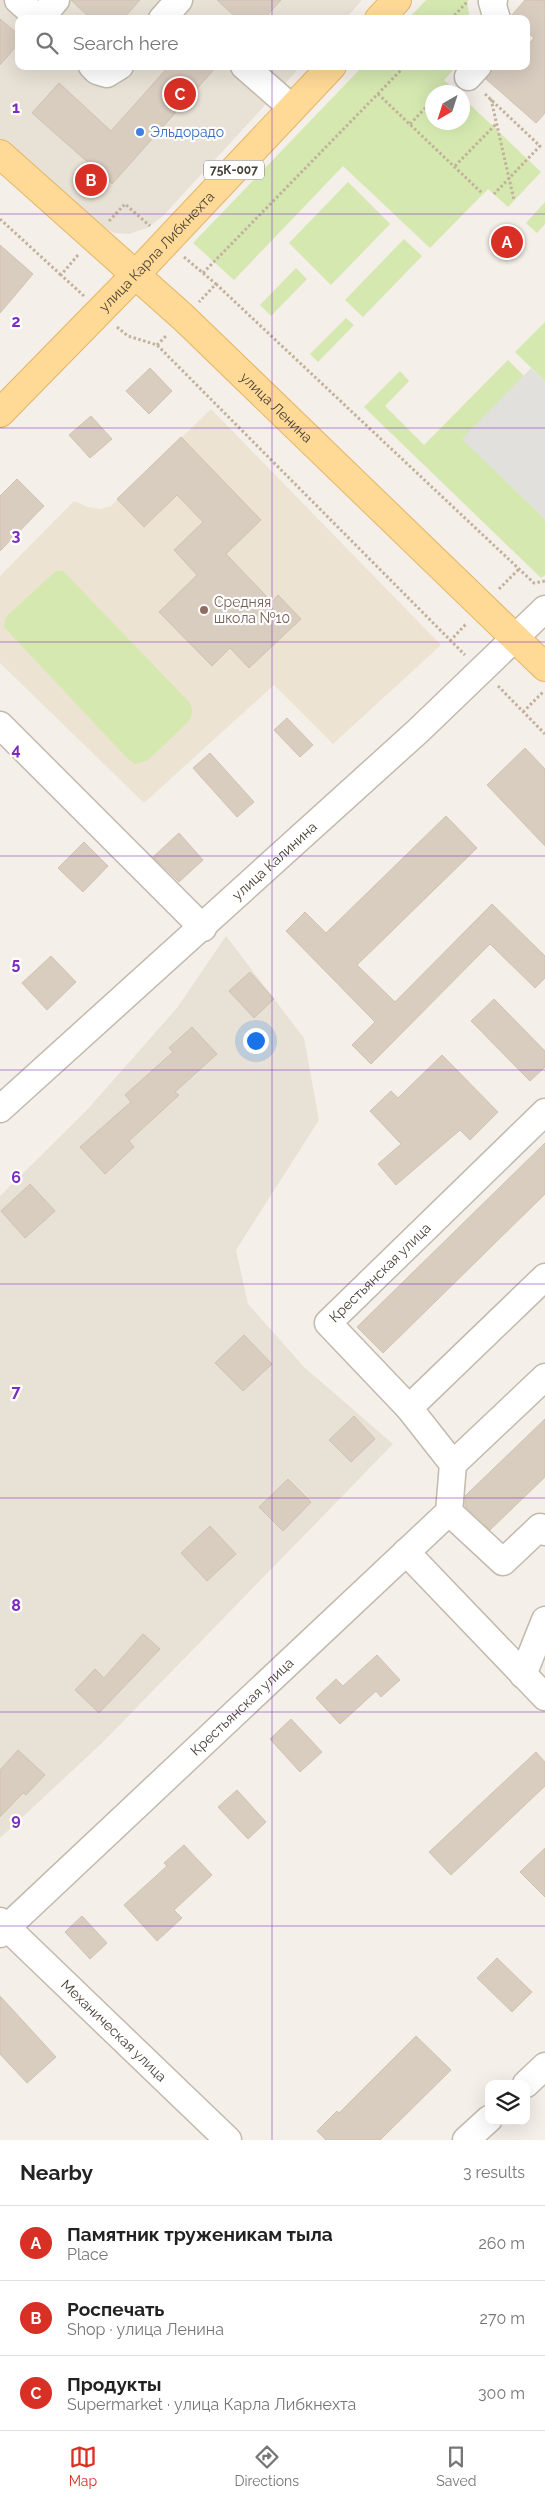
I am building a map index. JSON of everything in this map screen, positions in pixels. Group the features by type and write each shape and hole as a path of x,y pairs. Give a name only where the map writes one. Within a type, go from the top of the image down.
{"main road":[{"path":"383,15 397,0"},
{"name":"улица Карла Либкнехта","path":"0,413 91,302 136,274 328,70"},
{"name":"улица Ленина","path":"0,154 136,274 545,667"}],"street":[{"path":"18,0 35,15"},
{"path":"43,15 56,0"},
{"path":"494,0 492,2 497,15"},
{"path":"96,70 107,74 114,70"},
{"path":"249,70 292,108"},
{"name":"улица Калинина","path":"0,1109 203,928 418,731 545,609"},
{"path":"0,725 203,928"},
{"name":"Крестьянская улица","path":"453,1464 409,1408 328,1323 545,1112"},
{"path":"409,1408 545,1277"},
{"path":"545,1377 453,1464 449,1512 503,1562 540,1527 545,1532"},
{"name":"Крестьянская улица","path":"2,1928 449,1512"},
{"path":"406,1552 545,1698"},
{"path":"523,1675 545,1620"},
{"name":"Механическая улица","path":"2,1928 228,2140"},
{"path":"530,2080 545,2066"},
{"path":"466,2140 485,2123"}],"path":[{"path":"455,15 469,0"},
{"path":"203,273 401,70"},
{"path":"447,85 461,71 473,72 491,99 540,146 494,194"},
{"path":"378,94 483,194"},
{"path":"491,99 514,200"},
{"path":"410,124 425,108"},
{"path":"455,166 496,123"},
{"path":"0,219 61,275"},
{"path":"216,284 534,583 545,582"},
{"path":"91,302 128,336 157,345 545,734"},
{"path":"523,712 545,689"}],"shaded area":[{"path":"0,0 362,0 349,15 15,15 15,70 297,70 162,217 147,228 129,234 114,233 99,224 0,138"},
{"path":"531,368 545,381 545,519 462,439"},
{"name":"Средняя школа №10","path":"211,409 441,645 333,744 274,685 144,803 0,663 0,576 74,501 88,507 101,509 111,506"},
{"path":"226,936 304,1038 319,1120 236,1250 248,1304 304,1367 393,1444 102,1743 0,1838 0,1196 86,1111 177,1008"}],"green space":[{"path":"426,0 469,0 467,2 469,15 412,15"},
{"path":"359,70 453,70 444,80 449,85 425,85 425,130 470,130 470,105 541,172 508,207 488,189 430,248 343,166 234,280 193,243"},
{"path":"348,182 390,224 331,285 289,243"},
{"path":"545,202 545,224 537,233 526,223"},
{"path":"404,239 422,256 363,317 345,300"},
{"path":"296,268 307,279 271,316 260,305"},
{"path":"346,318 354,325 318,362 310,354"},
{"path":"545,322 545,381 515,352"},
{"path":"508,360 524,376 463,439 545,519 545,575 541,578 364,407 400,371 409,381 385,406 424,445"},
{"path":"56,571 63,571 191,705 192,712 188,722 148,760 135,764 128,759 4,627 5,620 9,614"}],"building":[{"path":"71,0 140,0 127,15 87,15"},
{"path":"217,0 281,0 268,15 234,15"},
{"path":"525,0 545,0 545,113 536,123 486,79 491,70 530,70 530,42 534,38 530,34 530,15 512,15"},
{"path":"0,19 15,32 15,48 0,65"},
{"path":"165,70 213,70 112,184 107,179 92,195 76,180 91,165 32,113 59,83 111,131"},
{"path":"0,245 33,274 0,313"},
{"path":"150,368 172,391 149,414 126,391"},
{"path":"91,416 112,439 90,458 69,435"},
{"path":"181,437 261,520 226,554 272,602 278,595 301,619 249,668 230,648 212,666 159,612 197,575 174,550 203,522 177,495 144,527 117,499"},
{"path":"17,479 44,506 0,551 0,496"},
{"path":"287,718 313,745 300,757 274,730"},
{"path":"525,748 545,769 545,846 487,785"},
{"path":"210,753 254,802 237,817 193,768"},
{"path":"446,816 477,848 357,965 395,1002 492,904 545,956 545,978 535,988 490,944 371,1064 352,1045 375,1022 286,931 305,912 326,933"},
{"path":"179,833 203,860 179,882 153,857"},
{"path":"84,842 108,866 83,892 58,868"},
{"path":"51,956 76,982 47,1010 22,983"},
{"path":"250,972 274,999 254,1018 229,991"},
{"path":"494,999 545,1051 545,1067 530,1081 471,1021"},
{"path":"192,1027 217,1054 175,1092 179,1095 129,1141 134,1147 105,1174 80,1147 131,1102 125,1095 173,1052 169,1048"},
{"path":"442,1055 498,1112 470,1140 460,1130 396,1185 378,1164 401,1144 370,1111 391,1091 398,1098"},
{"path":"545,1143 545,1194 383,1353 357,1327"},
{"path":"30,1184 55,1211 25,1238 1,1211"},
{"path":"244,1335 272,1364 243,1391 215,1363"},
{"path":"354,1416 375,1439 351,1462 329,1440"},
{"path":"545,1419 545,1477 490,1530 465,1506 465,1496"},
{"path":"288,1479 311,1502 283,1531 259,1507"},
{"path":"210,1526 236,1554 207,1581 181,1553"},
{"path":"143,1634 160,1649 99,1713 75,1690 95,1669 104,1678"},
{"path":"377,1655 400,1680 381,1697 376,1691 340,1724 316,1698 336,1679 343,1686"},
{"path":"291,1719 322,1752 300,1772 270,1739"},
{"path":"18,1750 45,1775 26,1795 23,1793 0,1817 0,1770"},
{"path":"536,1752 545,1762 545,1786 451,1875 429,1852"},
{"path":"237,1790 266,1822 248,1839 218,1807"},
{"path":"184,1845 212,1875 174,1910 182,1918 157,1941 124,1905 167,1866 164,1863"},
{"path":"545,1848 545,1897 520,1872"},
{"path":"82,1916 107,1943 90,1959 65,1932"},
{"path":"497,1958 532,1992 512,2012 477,1978"},
{"path":"0,1996 56,2057 27,2083 0,2054"},
{"path":"416,2036 451,2070 380,2140 326,2140 317,2131 337,2111 339,2113"}],"place":[{"name":"Продукты","path":"180,94"},
{"name":"Эльдорадо","path":"140,132"},
{"name":"Роспечать","path":"91,180"},
{"name":"Памятник труженикам тыла","path":"507,242"},
{"name":"Средняя школа №10","path":"204,610"}]}
